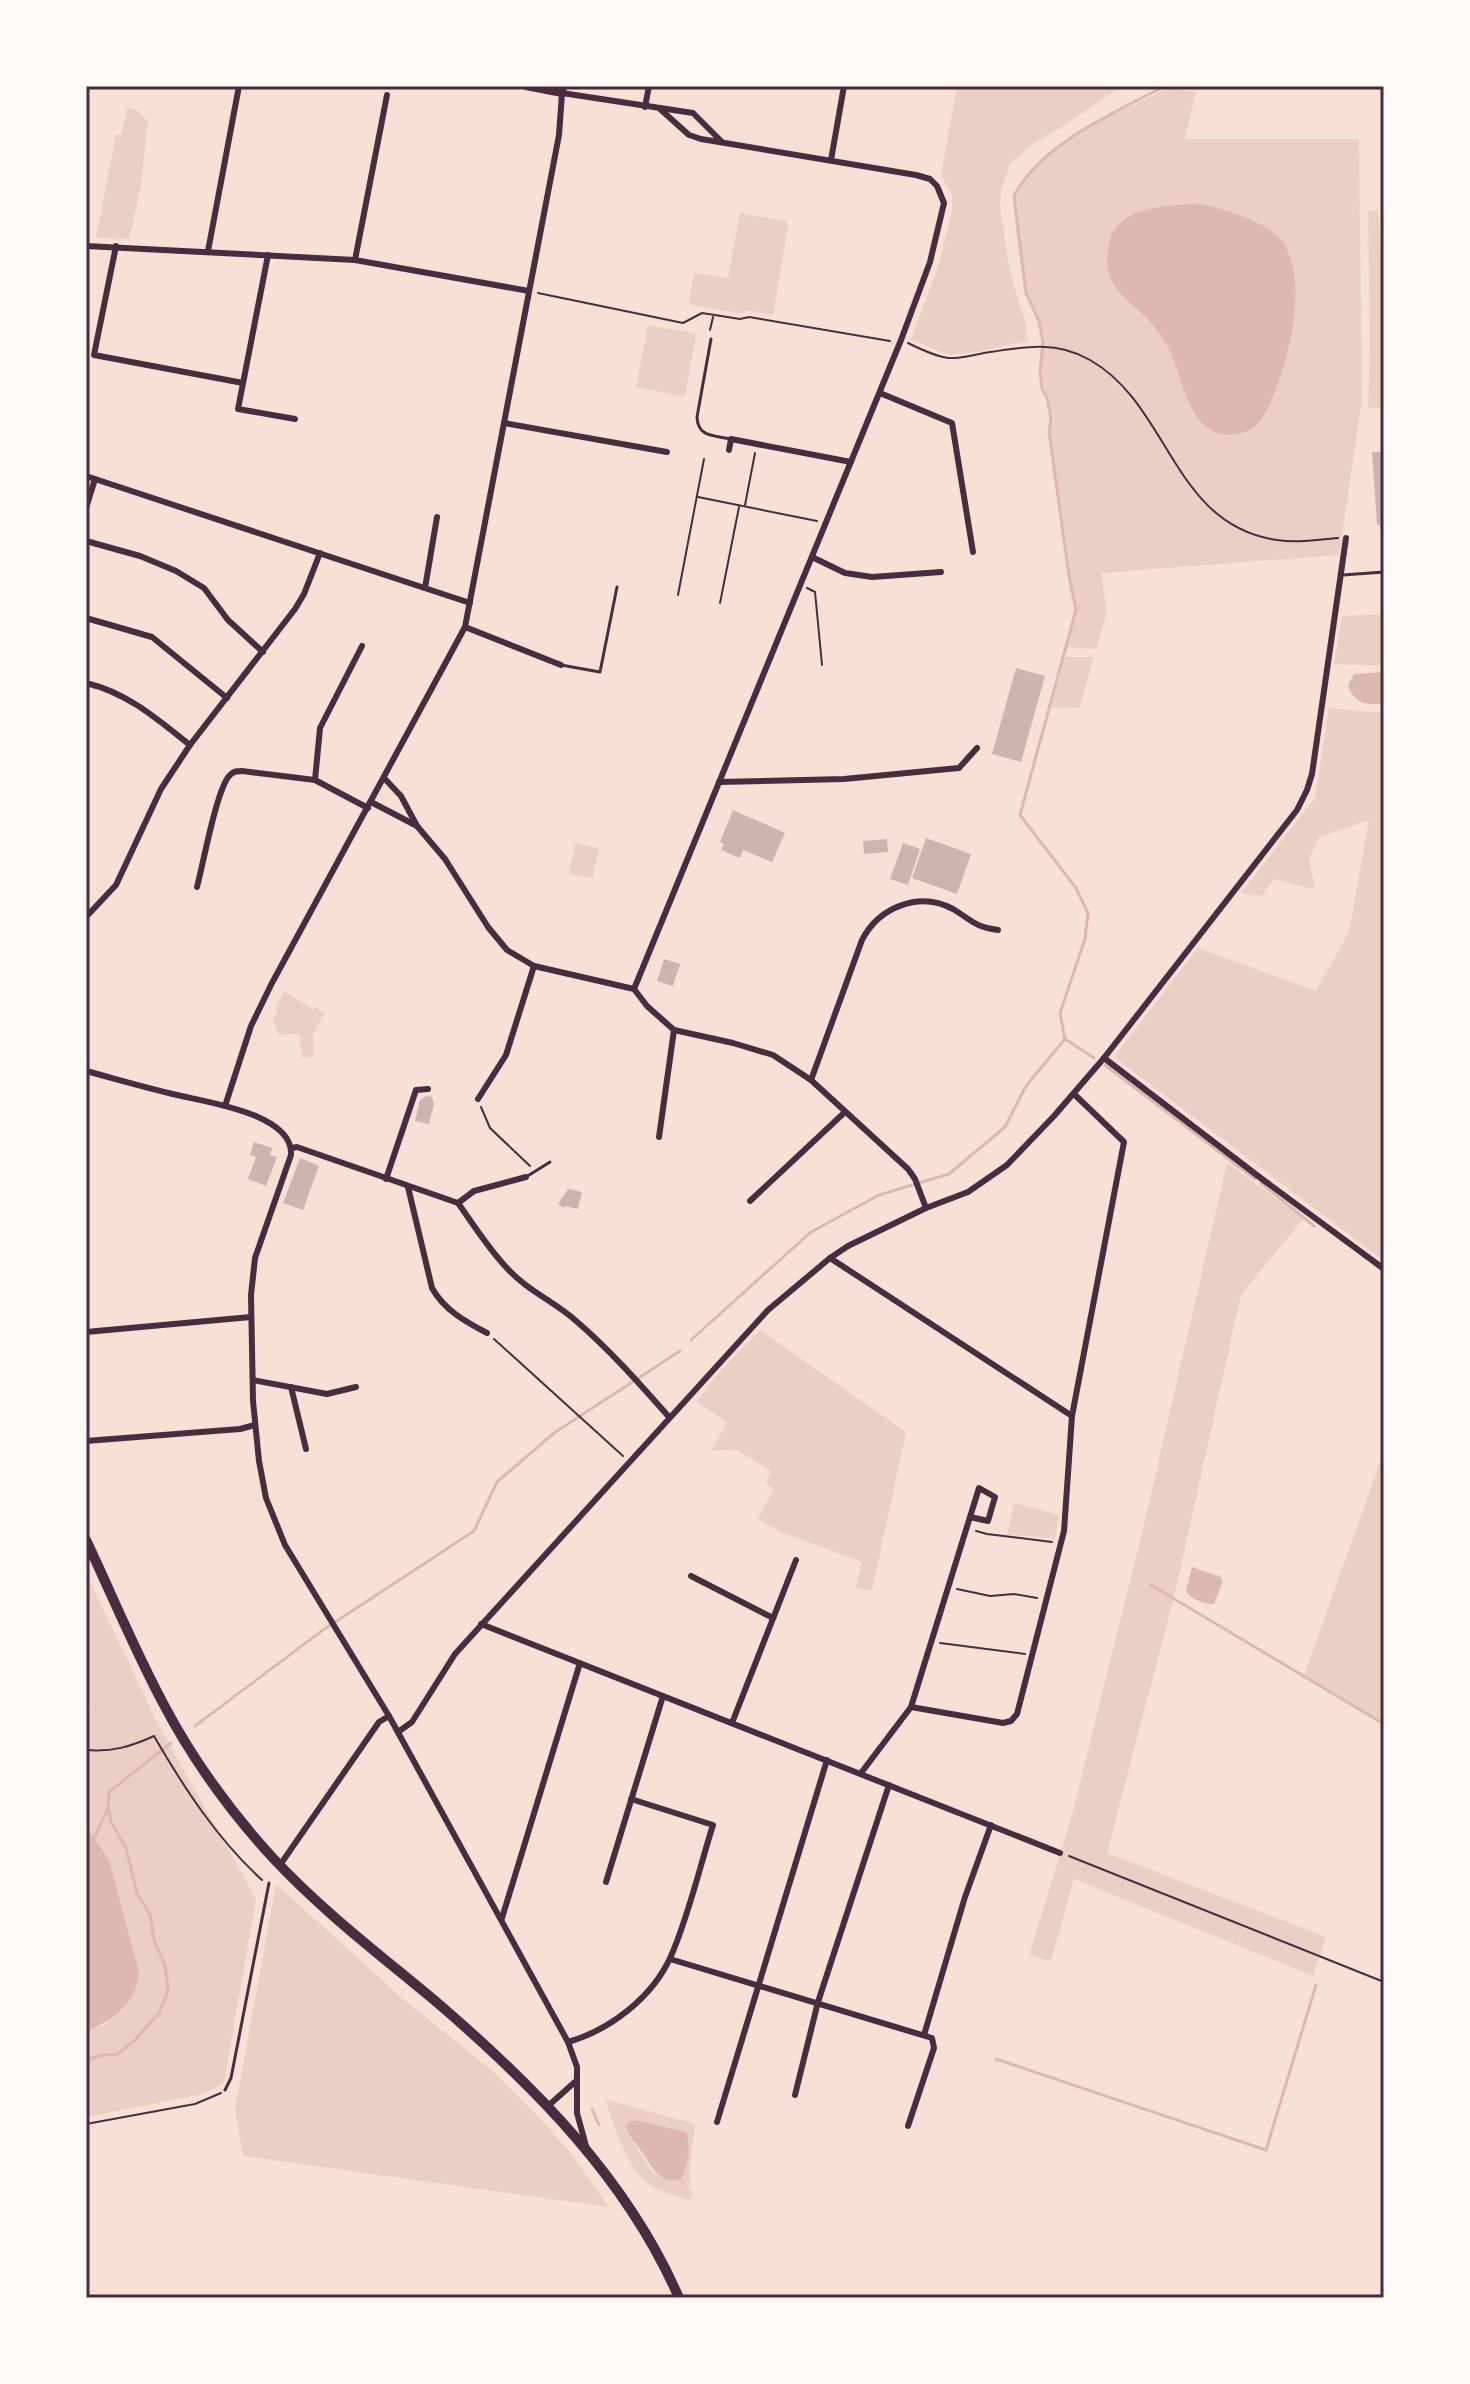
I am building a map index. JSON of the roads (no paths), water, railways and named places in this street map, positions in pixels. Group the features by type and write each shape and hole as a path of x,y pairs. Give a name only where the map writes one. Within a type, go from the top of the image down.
{"main road":[{"path":"86,1540 164,1705 205,1774 237,1816 280,1865 512,2069 548,2106 587,2150 635,2215 679,2298"}],"street":[{"path":"208,251 239,86"},
{"path":"526,86 693,113 721,141"},
{"path":"645,107 649,86"},
{"path":"831,160 844,86"},
{"path":"225,1106 256,1015 465,627 559,135 563,90"},
{"path":"355,260 387,95"},
{"path":"634,989 901,340 930,262 944,203 937,186 930,179 701,139 689,135 660,109"},
{"path":"86,246 355,260 529,291"},
{"path":"116,246 94,355 243,383"},
{"path":"268,255 238,409 295,419"},
{"path":"880,393 952,423 973,552"},
{"path":"504,423 667,452"},
{"path":"729,450 731,439 851,462"},
{"path":"86,476 470,603"},
{"path":"86,508 95,479"},
{"path":"425,588 437,517"},
{"path":"398,1732 412,1722 455,1654 481,1624 759,1318 848,1246 926,1208 968,1192 1007,1165 1104,1058 1297,810 1307,790 1312,774 1346,538"},
{"path":"86,541 152,561 204,588 228,620 263,652"},
{"path":"86,917 116,885 161,789 190,745 304,594 320,553"},
{"path":"812,557 845,573 872,577 941,572"},
{"path":"86,618 152,637 227,698"},
{"path":"465,627 561,665"},
{"path":"315,780 320,728 362,646"},
{"path":"86,683 127,698 190,745"},
{"path":"719,782 844,779 959,768 977,748"},
{"path":"197,887 214,815 228,777 233,772 315,780 417,826"},
{"path":"384,778 401,796 417,826 445,859 488,927 507,950 534,966 634,989 647,1006 674,1030 773,1055 811,1080 908,1169 926,1208"},
{"path":"811,1080 862,940 870,926 883,914 896,906 925,902 953,909 977,926 998,930"},
{"path":"478,1099 506,1055 534,966"},
{"path":"659,1137 674,1030"},
{"path":"1104,1058 1384,1269"},
{"path":"86,1071 248,1112 282,1132 289,1141 292,1148 288,1165 255,1258 251,1295 255,1425 266,1498 285,1545 389,1716 568,2042 577,2067 577,2113 587,2150"},
{"path":"386,1179 416,1090 428,1089"},
{"path":"911,1707 1003,1723 1015,1718 1064,1531 1072,1416 1124,1142 1074,1094"},
{"path":"750,1201 845,1112"},
{"path":"292,1148 297,1147 458,1203 506,1268 571,1317 642,1386 669,1417"},
{"path":"458,1203 474,1191 526,1177"},
{"path":"408,1187 432,1288 437,1297 461,1319 487,1333"},
{"path":"830,1258 1072,1416"},
{"path":"86,1332 251,1317"},
{"path":"253,1380 327,1394 356,1387"},
{"path":"291,1387 306,1449"},
{"path":"86,1441 240,1429 255,1425"},
{"path":"861,1773 911,1707 979,1488 995,1497 988,1521 970,1517"},
{"path":"732,1723 796,1560"},
{"path":"691,1576 773,1618"},
{"path":"481,1624 1060,1853"},
{"path":"502,1918 580,1663"},
{"path":"606,1882 663,1696"},
{"path":"280,1865 379,1722 389,1716"},
{"path":"717,2122 827,1760"},
{"path":"795,2095 818,2002 889,1785"},
{"path":"568,2042 589,2036 624,2013 654,1984 670,1959 713,1825 631,1799"},
{"path":"924,2035 965,1897 991,1825"},
{"path":"670,1959 932,2038 934,2048 908,2126"},
{"path":"548,2106 576,2081"}],"lane":[{"path":"711,339 697,426 705,434 731,439"},
{"path":"1339,575 1384,572"},
{"path":"561,665 600,672 617,587"},
{"path":"526,1177 550,1162"},
{"path":"225,2090 231,2078 269,1883"}],"waterway":[{"path":"691,1340 811,1232 879,1195 949,1174 1005,1127 1026,1086 1065,1039 1060,1013 1085,939 1088,913 1076,888 1020,815 1076,610 1049,432 1051,418 1042,389 1043,343 1039,321 1026,293 1014,196 1026,177 1060,145 1165,86"},
{"path":"1065,1039 1094,1058"},
{"path":"1105,1065 1255,1179"},
{"path":"1261,1183 1314,1226"},
{"path":"195,1726 323,1630 474,1531 497,1482 554,1433 680,1351"},
{"path":"1151,1585 1384,1724"},
{"path":"86,2060 118,2054 136,2039 159,2013 168,1990 165,1965 154,1940 150,1915 137,1893 126,1848 111,1822 108,1806 109,1792 171,1743"},
{"path":"86,1845 92,1843 108,1808"},
{"path":"996,2059 1266,2150 1316,1985"},
{"path":"592,2109 599,2125"}]}
